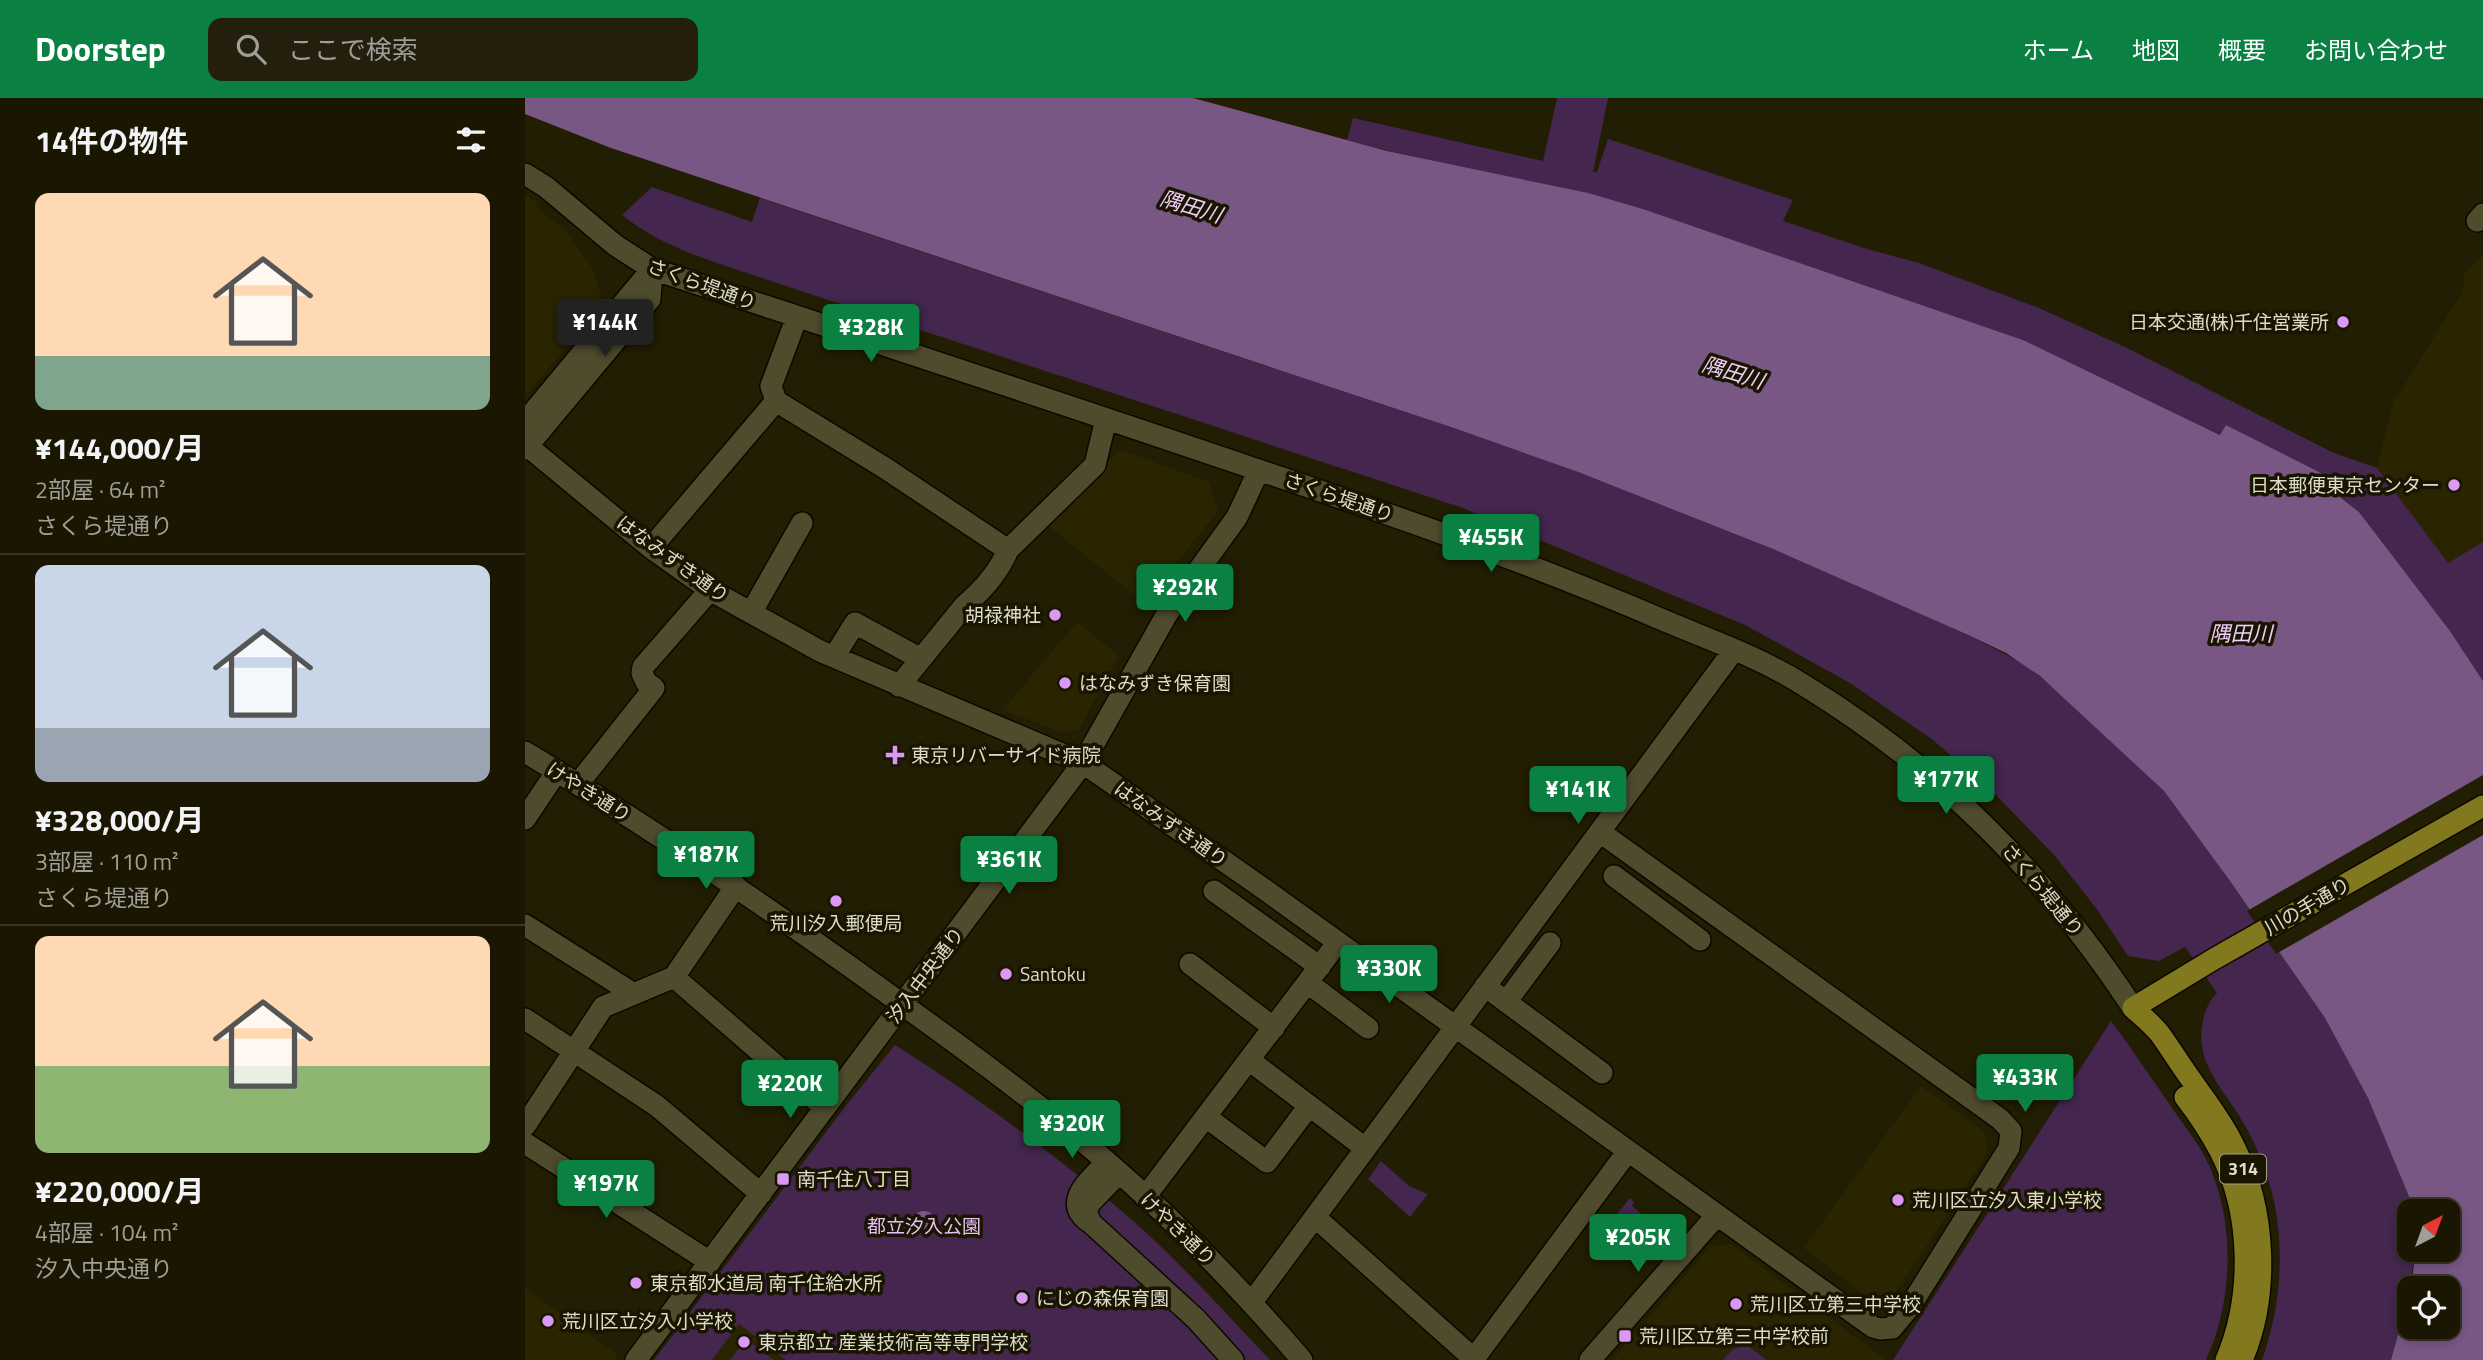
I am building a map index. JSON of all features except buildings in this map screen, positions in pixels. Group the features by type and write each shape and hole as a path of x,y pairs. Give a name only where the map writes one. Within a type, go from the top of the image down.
{"main road":[{"name":"川の手通り","path":"2133,1008 2483,806"},
{"name":"314","path":"2133,1008 2147,1040 2221,1153 2237,1200 2246,1252 2243,1294 2234,1339 2225,1360"},
{"name":"314","path":"2133,1008 2158,1032 2207,1101 2235,1146 2252,1197 2262,1251 2259,1296 2249,1344 2242,1360"}],"street":[{"name":"さくら堤通り","path":"525,174 546,187 615,245 652,269 1466,541 1761,661 1824,698 1950,791 2036,877 2079,931 2133,1008"},
{"path":"525,422 652,269"},
{"path":"526,446 650,299 652,269"},
{"path":"797,317 771,386 776,401 885,468 1008,550"},
{"path":"650,548 776,401"},
{"path":"899,686 994,574 1008,550 1095,465 1106,419"},
{"name":"はなみずき通り","path":"526,446 650,548 710,590 834,657 1083,763 1338,942 1873,1327 1888,1330 1896,1325 1911,1305 2009,1148 2011,1136 2008,1127 1681,891"},
{"name":"汐入中央通り","path":"636,1360 1083,763 1167,614 1237,517 1259,470"},
{"path":"751,613 802,523"},
{"path":"578,784 654,688 646,682 642,673 643,667 710,590"},
{"path":"834,657 855,623 921,659"},
{"path":"1252,1302 1734,650"},
{"name":"けやき通り","path":"525,752 736,886 1013,1086 1113,1167 1145,1197 1252,1302 1302,1360"},
{"path":"525,819 557,771"},
{"path":"1600,832 1681,891 1665,913"},
{"path":"1614,876 1700,940"},
{"path":"525,1126 603,1007 674,977 736,886"},
{"path":"1214,891 1314,975 1368,1028"},
{"path":"525,925 634,994"},
{"path":"1145,1197 1338,942"},
{"path":"1506,1002 1550,943"},
{"path":"1191,964 1274,1028"},
{"path":"674,977 825,1108"},
{"path":"1485,986 1602,1073"},
{"path":"525,1019 657,1106 761,1194"},
{"path":"1249,1060 1365,1147"},
{"path":"1206,1117 1267,1163 1309,1106"},
{"path":"525,1143 710,1262"},
{"path":"1315,1217 1474,1359 1628,1151"},
{"path":"1113,1167 1081,1190 1078,1197 1079,1212 1196,1319 1233,1360"},
{"path":"1590,1360 1717,1215"}],"shaded area":[{"path":"525,195 537,203 537,208 551,220 563,227 592,268 604,304 525,396"},
{"path":"2483,254 2483,542 2448,564 2377,468 2395,395 2399,394 2462,292 2465,273"},
{"path":"1121,450 1209,482 1218,511 1178,561 1154,597 1142,586 1134,595 1045,523"},
{"name":"はなみずき保育園","path":"1077,622 1119,656 1079,729 1064,733 1003,710"},
{"name":"荒川区立汐入東小学校","path":"1921,1086 1985,1132 1988,1153 1892,1298 1874,1302 1804,1248"},
{"name":"荒川区立第三中学校","path":"1731,1244 1886,1360 1612,1360 1710,1247"},
{"name":"荒川区立汐入小学校","path":"525,1288 618,1355 614,1360 525,1360"},
{"name":"東京都立 産業技術高等専門学校","path":"739,1323 786,1360 712,1360"}],"green space":[{"path":"1557,98 1608,98 1593,172 1597,172 1608,139 1793,200 1783,221 1919,263 2039,308 2127,348 2334,453 2377,468 2448,563 2483,542 2483,681 2450,631 2359,512 2337,495 2317,485 2323,474 2226,425 2221,435 2023,340 1643,209 1347,140 1353,118 1543,161"},
{"path":"652,187 752,222 760,198 1448,426 1578,472 1773,549 1966,634 2026,665 2164,791 2325,1018 2368,1098 2410,1199 2397,1199 2397,1262 2414,1262 2411,1276 2397,1276 2398,1339 2391,1360 2262,1360 2277,1302 2280,1262 2277,1221 2272,1191 2257,1150 2243,1122 2213,1077 2203,1053 2201,1040 2205,1012 2217,993 2185,947 2159,961 2128,956 2096,908 2055,856 1993,792 1933,740 1850,683 1745,625 1460,507 695,255 657,238 622,215"},
{"path":"2111,1021 2205,1157 2215,1181 2222,1206 2228,1258 2222,1311 2206,1360 1893,1360"},
{"name":"都立汐入公園","path":"895,1045 1006,1120 1111,1202 1173,1259 1270,1360 786,1360 739,1324 712,1360 654,1360"},
{"path":"1381,1161 1409,1186 1428,1194 1410,1217 1368,1179"},
{"path":"1630,1198 1634,1202 1632,1206 1664,1233 1649,1251 1612,1220"},
{"path":"746,1339 774,1360 730,1360"},
{"path":"1745,1344 1767,1360 1723,1360 1732,1350"}],"water":[{"name":"隅田川","path":"525,98 1193,98 1387,151 1588,193 1643,209 2023,340 2220,435 2226,425 2323,474 2318,485 2359,512 2450,631 2483,681 2483,1360 2391,1360 2397,1339 2460,1339 2460,1276 2413,1276 2414,1262 2461,1262 2461,1199 2410,1199 2368,1098 2325,1018 2164,791 2040,676 2006,653 1773,549 1578,472 1448,426 611,148 525,114"},
{"path":"924,1211 934,1218 935,1222 928,1232 924,1233 914,1226 913,1222 920,1212"}],"pier":[{"path":"2483,775 2483,835 2276,954 2247,911"}],"place":[{"name":"日本交通(株)千住営業所","path":"2343,322"},
{"name":"日本郵便東京センター","path":"2454,485"},
{"name":"胡禄神社","path":"1055,615"},
{"name":"はなみずき保育園","path":"1065,683"},
{"name":"東京リバーサイド病院","path":"895,755"},
{"name":"荒川汐入郵便局","path":"836,901"},
{"name":"Santoku","path":"1006,974"},
{"name":"南千住八丁目","path":"783,1179"},
{"name":"荒川区立汐入東小学校","path":"1898,1200"},
{"name":"東京都水道局 南千住給水所","path":"636,1283"},
{"name":"にじの森保育園","path":"1022,1298"},
{"name":"荒川区立第三中学校","path":"1736,1304"},
{"name":"荒川区立汐入小学校","path":"548,1321"},
{"name":"荒川区立第三中学校前","path":"1625,1336"},
{"name":"東京都立 産業技術高等専門学校","path":"744,1342"}]}
